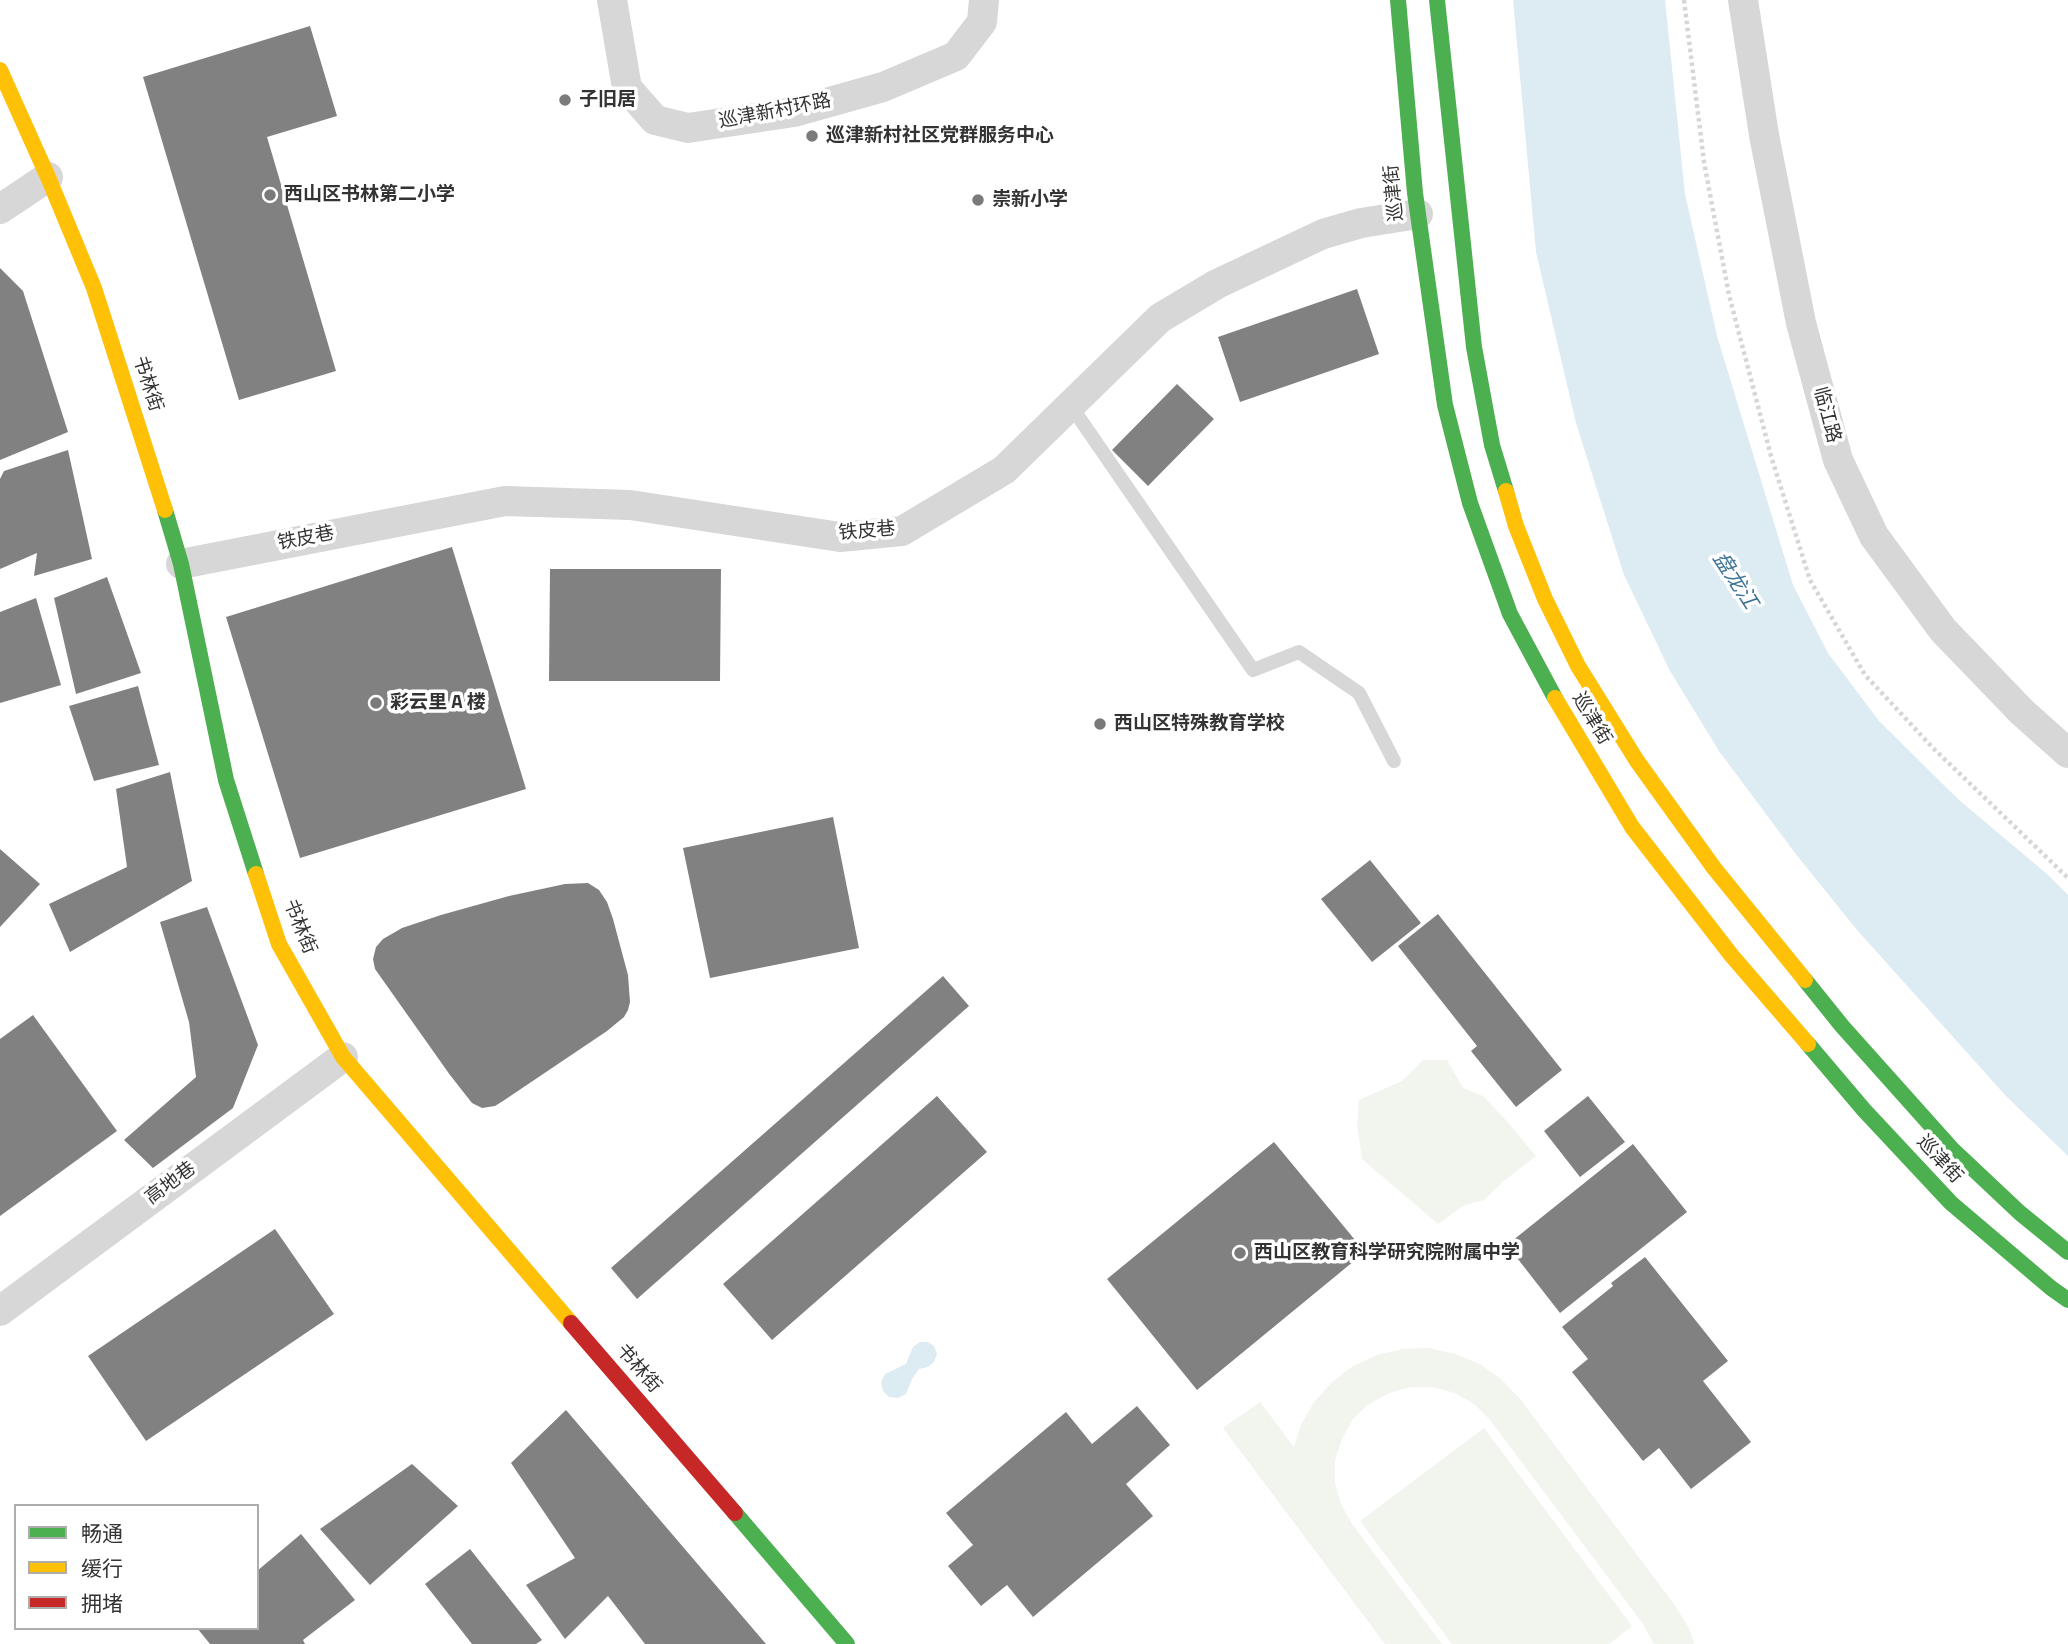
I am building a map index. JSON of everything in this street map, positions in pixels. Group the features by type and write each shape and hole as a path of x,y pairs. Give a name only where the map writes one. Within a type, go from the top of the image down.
{"main road":[{"name":"巡津街","path":"1398,0 1418,214 1445,405 1470,503 1510,614 1560,708 1632,827 1731,956 1864,1110 1951,1203 2068,1300"},
{"name":"巡津街","path":"1437,0 1474,347 1492,445 1520,538 1545,599 1578,666 1637,761 1714,869 1842,1026 1952,1149 2020,1213 2068,1252"},
{"name":"书林街","path":"0,70 48,177 93,288 181,564 226,780 279,944 343,1057 847,1644"}],"street":[{"name":"巡津新村环路","path":"612,0 627,88 655,120 688,128 794,112 883,87 956,56 982,22 984,0"},
{"name":"临江路","path":"1743,0 1764,135 1799,310 1838,460 1874,536 1943,630 2022,712 2068,753"},
{"path":"0,209 48,177"},
{"name":"铁皮巷","path":"181,564 505,501 630,505 840,537 902,531 1004,470 1160,318 1217,284 1323,234 1361,223 1418,214"},
{"name":"高地巷","path":"0,1311 343,1057"}],"lane":[{"path":"1071,405 1253,670 1299,652 1359,694 1394,761"}],"shaded area":[{"path":"1423,1060 1447,1060 1463,1088 1483,1096 1536,1156 1484,1200 1463,1206 1438,1224 1362,1159 1357,1124 1359,1100 1402,1081"},
{"path":"1429,1348 1480,1364 1501,1379 1520,1399 1676,1607 1690,1630 1694,1644 1654,1644 1643,1624 1490,1420 1474,1404 1455,1393 1433,1387 1411,1387 1389,1393 1369,1404 1353,1419 1335,1460 1335,1483 1341,1504 1352,1524 1442,1644 1385,1644 1223,1428 1260,1402 1294,1447 1301,1425 1314,1402 1332,1382 1353,1366 1377,1355 1403,1349"},
{"path":"1484,1428 1632,1626 1609,1644 1452,1644 1360,1521"}],"water":[{"name":"盘龙江","path":"1513,0 1665,0 1685,194 1717,336 1793,585 1828,653 1879,721 1959,800 2068,895 2068,1156 2006,1096 1857,930 1719,751 1670,671 1624,575 1576,423 1536,252"},
{"path":"920,1342 928,1342 934,1346 937,1354 934,1362 919,1369 906,1394 898,1398 889,1397 883,1391 881,1382 885,1374 906,1364 913,1347"}],"building":[{"path":"310,26 337,116 267,137 336,371 239,400 143,77"},
{"path":"0,268 23,291 68,432 0,460"},
{"path":"1357,289 1379,354 1240,402 1218,337"},
{"path":"1177,384 1214,419 1148,486 1112,450"},
{"path":"68,450 92,559 34,576 37,553 0,569 0,479 4,471"},
{"name":"彩云里 A 楼","path":"452,547 526,789 300,858 226,617"},
{"path":"550,569 721,569 720,681 549,681"},
{"path":"107,577 141,673 76,694 54,598"},
{"path":"36,598 61,685 0,703 0,612"},
{"path":"138,686 159,765 94,781 69,706"},
{"path":"170,772 192,881 70,952 49,904 127,867 116,789"},
{"path":"833,817 859,948 710,978 683,848"},
{"path":"0,849 40,884 0,927"},
{"path":"1370,860 1421,923 1372,962 1321,899"},
{"path":"588,883 599,890 613,919 628,975 628,1010 624,1017 607,1031 503,1101 495,1106 482,1108 472,1103 450,1075 375,969 373,959 376,947 383,939 402,928 441,915 509,896 565,884"},
{"path":"207,907 258,1045 233,1108 153,1168 124,1140 196,1077 189,1022 160,922"},
{"path":"1438,914 1562,1070 1516,1107 1471,1051 1477,1046 1398,946"},
{"path":"943,976 969,1006 637,1299 611,1268"},
{"path":"33,1015 117,1131 0,1216 0,1039"},
{"path":"937,1096 987,1152 772,1340 723,1284"},
{"path":"1588,1096 1625,1142 1580,1177 1544,1131"},
{"path":"1274,1142 1365,1252 1197,1390 1107,1279"},
{"path":"1633,1144 1687,1212 1560,1313 1507,1245"},
{"path":"275,1229 334,1314 146,1441 88,1356"},
{"path":"1645,1257 1728,1361 1703,1381 1751,1442 1691,1489 1659,1448 1643,1461 1572,1372 1588,1359 1562,1327"},
{"path":"1137,1406 1170,1445 1126,1484 1153,1516 1033,1617 1007,1585 981,1606 948,1566 973,1545 946,1513 1066,1412 1092,1444"},
{"path":"566,1410 766,1644 645,1644 608,1596 565,1639 526,1585 575,1558 511,1463"},
{"path":"412,1464 458,1506 370,1585 320,1529"},
{"path":"301,1534 355,1600 303,1640 305,1644 210,1644 199,1630 259,1630 259,1569"},
{"path":"470,1549 542,1640 536,1644 472,1644 425,1584"}],"traffic: fast":[{"path":"1398,0 1415,193 1445,405 1470,503 1510,614 1555,698"},
{"path":"1437,0 1474,347 1492,445 1506,491"},
{"path":"165,510 181,564 226,780 256,874"},
{"path":"1805,980 1842,1026 1952,1149 2020,1213 2068,1252"},
{"path":"1808,1044 1864,1110 1951,1203 2068,1300"},
{"path":"735,1513 847,1644"}],"traffic: slow":[{"path":"0,70 94,288 165,510"},
{"path":"1506,491 1516,526 1545,599 1578,666 1637,761 1714,868 1805,980"},
{"path":"1555,698 1632,827 1732,956 1808,1044"},
{"path":"256,874 279,944 343,1057 571,1323"}],"traffic: jam":[{"path":"571,1323 735,1513"}],"place":[{"name":"子旧居","path":"565,100"},
{"name":"巡津新村社区党群服务中心","path":"812,136"},
{"name":"西山区书林第二小学","path":"270,195"},
{"name":"崇新小学","path":"978,200"},
{"name":"彩云里 A 楼","path":"376,703"},
{"name":"西山区特殊教育学校","path":"1100,724"},
{"name":"西山区教育科学研究院附属中学","path":"1240,1253"}]}
